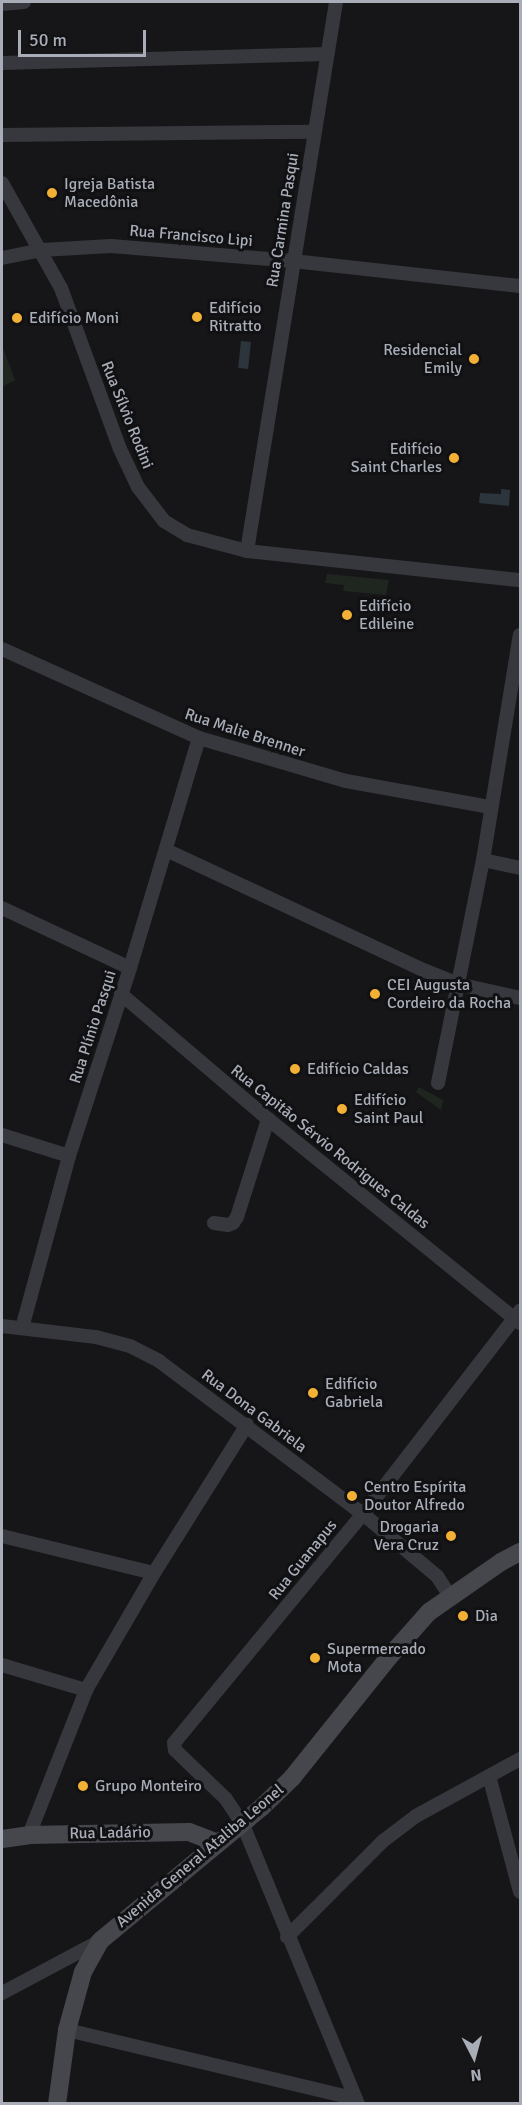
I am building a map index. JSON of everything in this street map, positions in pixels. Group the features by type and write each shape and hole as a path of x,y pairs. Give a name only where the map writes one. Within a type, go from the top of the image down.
{"main road":[{"name":"Avenida General Ataliba Leonel","path":"57,2103 67,2030 83,1972 100,1941 242,1823 292,1778 388,1657 429,1612 520,1552"},
{"name":"Rua Ladário","path":"2,1839 29,1835 189,1832 217,1843"}],"street":[{"path":"2,4 24,2"},
{"name":"Rua Carmina Pasqui","path":"247,552 313,132 336,2"},
{"path":"2,63 327,54"},
{"path":"2,135 313,132"},
{"name":"Rua Sílvio Rodini","path":"2,183 42,250 61,288 120,449 151,507 164,521 187,536 247,552 520,580"},
{"name":"Rua Francisco Lipi","path":"2,258 42,250 111,246 293,261 520,286"},
{"path":"438,1083 483,860 520,634"},
{"name":"Rua Malie Brenner","path":"2,649 199,738 346,781 492,807"},
{"name":"Rua Plínio Pasqui","path":"22,1328 69,1156 130,968 199,738"},
{"path":"166,850 458,984 520,998"},
{"path":"483,860 520,868"},
{"path":"2,908 130,968"},
{"name":"Rua Capitão Sérvio Rodrigues Caldas","path":"121,994 268,1119 519,1317"},
{"path":"214,1223 228,1225 234,1223 268,1119"},
{"path":"2,1135 69,1156"},
{"name":"Rua Guanapus","path":"242,1823 226,1799 175,1750 174,1743 363,1514 519,1317"},
{"name":"Rua Dona Gabriela","path":"2,1326 96,1337 130,1347 159,1362 247,1425 363,1514 436,1576 450,1596"},
{"path":"29,1835 86,1690 153,1572 247,1425"},
{"path":"2,1536 153,1572"},
{"path":"2,1665 86,1690"},
{"path":"287,1937 382,1840 416,1816 520,1759"},
{"path":"489,1776 520,1892"},
{"path":"242,1823 287,1937 357,2101"},
{"path":"2,1993 100,1941"},
{"path":"67,2030 357,2101"}],"shaded area":[{"path":"241,341 251,342 248,369 238,368"},
{"path":"2,345 15,380 2,387"},
{"path":"501,489 510,490 509,506 479,503 480,493 501,494"},
{"path":"327,574 389,580 386,595 343,591 344,585 325,583"},
{"path":"419,1087 443,1100 441,1110 416,1092"}],"place":[{"name":"Igreja Batista Macedônia","path":"52,193"},
{"name":"Edifício Ritratto","path":"197,317"},
{"name":"Edifício Moni","path":"17,318"},
{"name":"Residencial Emily","path":"474,359"},
{"name":"Edifício Saint Charles","path":"454,458"},
{"name":"Edifício Edileine","path":"347,615"},
{"name":"CEI Augusta Cordeiro da Rocha","path":"375,994"},
{"name":"Edifício Caldas","path":"295,1069"},
{"name":"Edifício Saint Paul","path":"342,1109"},
{"name":"Edifício Gabriela","path":"313,1393"},
{"name":"Centro Espírita Doutor Alfredo","path":"352,1496"},
{"name":"Drogaria Vera Cruz","path":"451,1536"},
{"name":"Dia","path":"463,1616"},
{"name":"Supermercado Mota","path":"315,1658"},
{"name":"Grupo Monteiro","path":"83,1786"}]}
